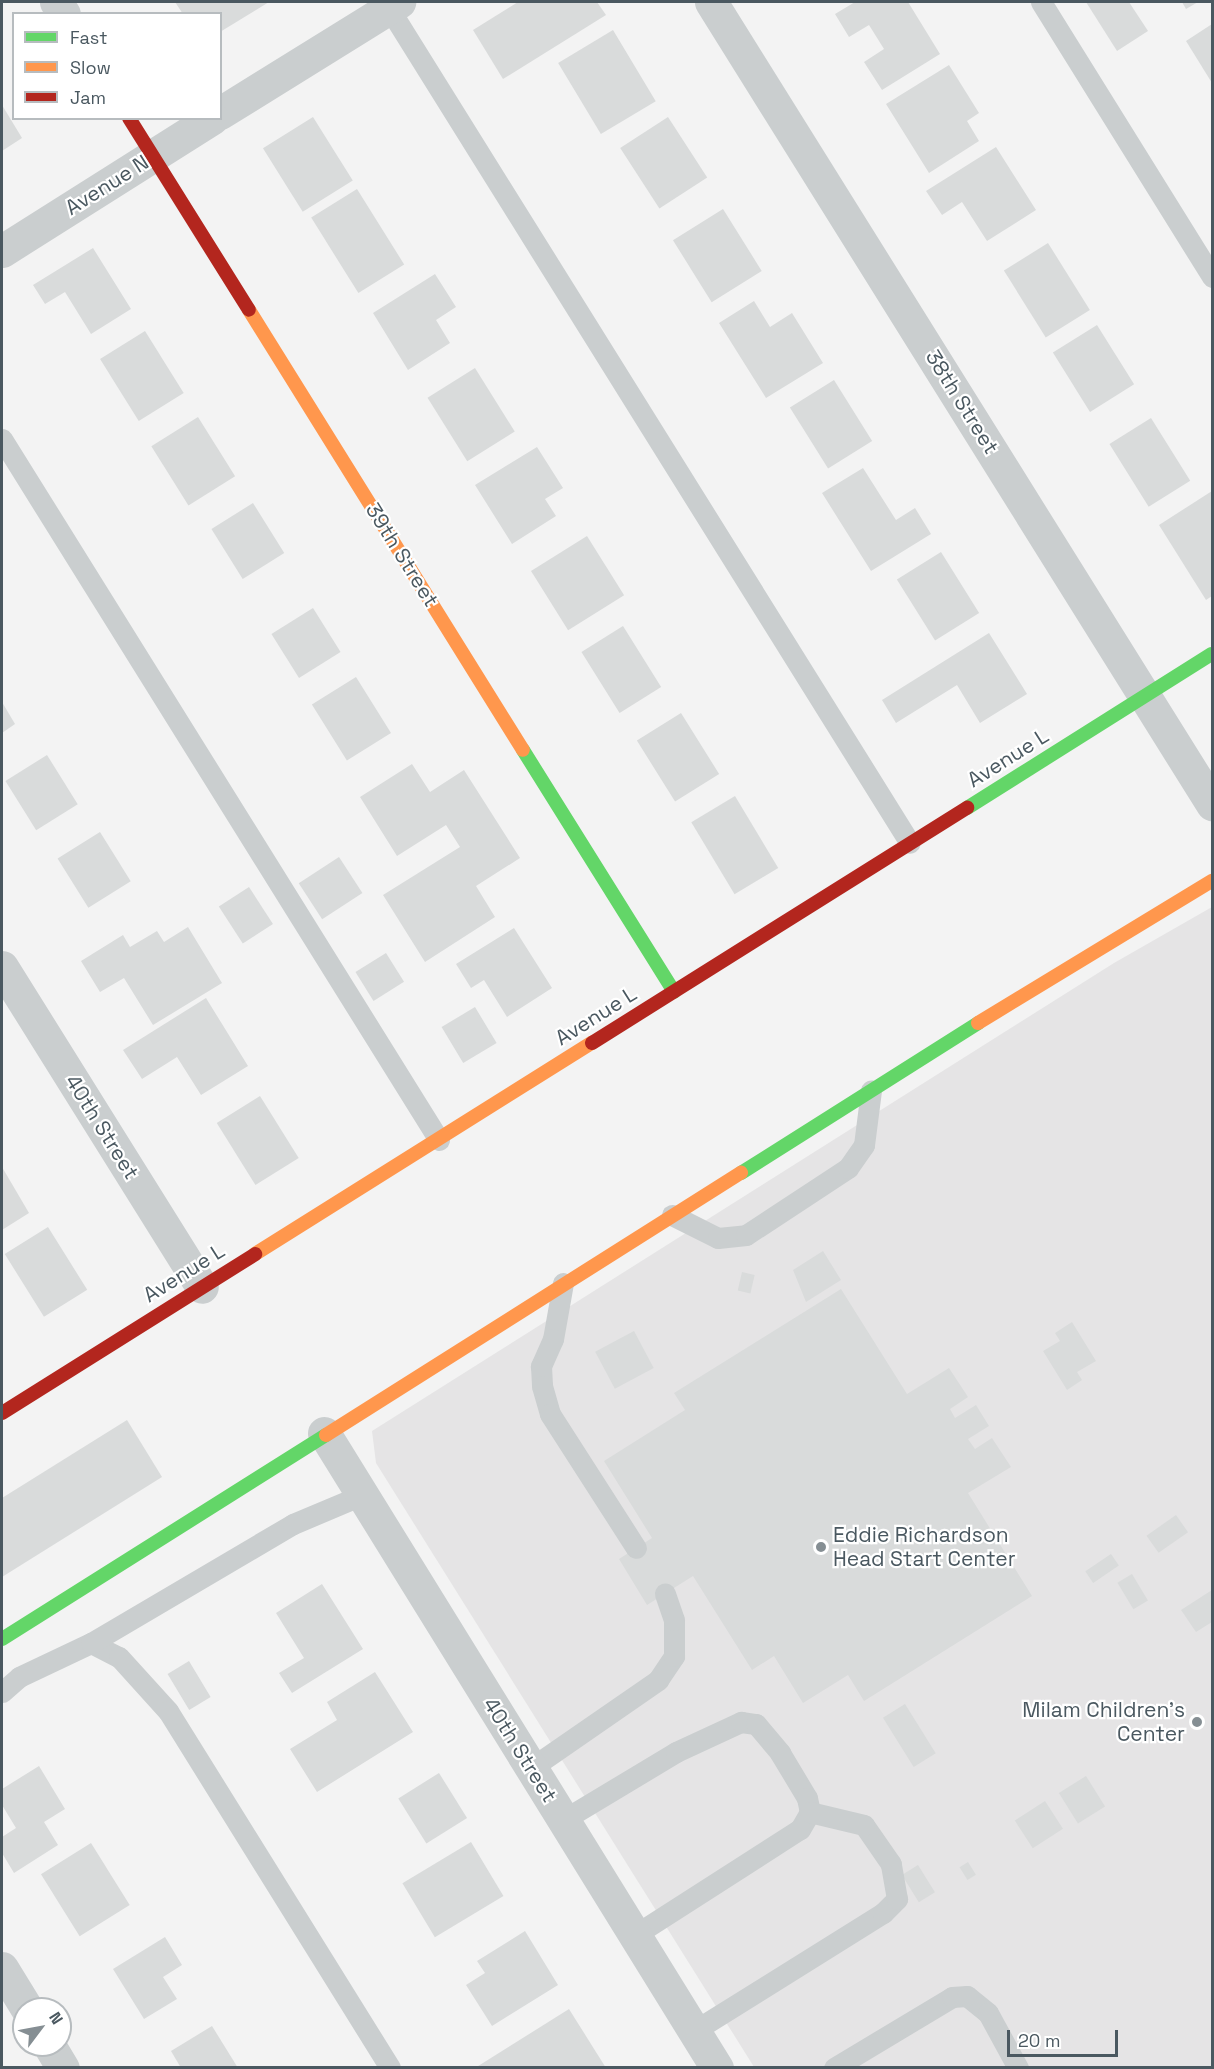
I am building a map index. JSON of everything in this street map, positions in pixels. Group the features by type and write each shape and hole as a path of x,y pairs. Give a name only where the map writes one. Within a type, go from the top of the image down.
{"street":[{"name":"38th Street","path":"711,2 1212,804"},
{"path":"222,112 391,4"},
{"name":"39th Street","path":"130,120 674,992"},
{"name":"Avenue N","path":"2,251 209,120"},
{"name":"Avenue L","path":"2,1413 1212,654"},
{"path":"2,1639 324,1433 871,1090 1212,881"},
{"name":"40th Street","path":"2,967 202,1287"},
{"name":"40th Street","path":"324,1433 717,2067"},
{"path":"2,1968 20,1997"}],"lane":[{"path":"1041,2 1212,277"},
{"path":"391,4 910,843"},
{"path":"2,439 439,1140"},
{"path":"672,1215 718,1238 746,1235 848,1168 864,1145 871,1090"},
{"path":"563,1283 553,1339 541,1366 542,1386 549,1414 636,1548"},
{"path":"2,1692 19,1677 91,1643 293,1524 362,1495"},
{"path":"531,1768 658,1680 674,1656 674,1620 665,1594"},
{"path":"91,1643 119,1657 168,1712 390,2067"},
{"path":"564,1820 676,1752 741,1722 756,1724 780,1753 810,1812 864,1825 891,1864 897,1899 883,1913 694,2031"},
{"path":"635,1935 800,1829 810,1812"},
{"path":"834,2067 952,1997 967,1996 988,2013 1018,2067"}],"shaded area":[{"name":"Eddie Richardson Head Start Center","path":"1212,907 1212,2067 754,2067 376,1463 372,1431 1114,963"}],"building":[{"path":"175,2 269,2 222,31 222,12 182,12"},
{"path":"518,2 597,2 606,15 503,79 473,30"},
{"path":"855,2 908,2 940,54 882,90 864,62 884,49 869,25 849,37 835,14"},
{"path":"1086,2 1129,2 1148,31 1117,51"},
{"path":"1182,2 1198,2 1186,9"},
{"path":"1212,24 1212,83 1186,41"},
{"path":"613,30 656,101 601,134 558,63"},
{"path":"949,65 979,113 967,121 979,141 929,173 886,104"},
{"path":"2,105 22,138 2,151"},
{"path":"313,117 353,181 303,212 263,148"},
{"path":"668,117 707,177 659,208 620,148"},
{"path":"996,147 1036,210 987,241 962,202 942,215 926,191"},
{"path":"357,189 404,264 358,293 311,218"},
{"path":"723,209 762,271 712,302 673,240"},
{"path":"1048,243 1090,310 1046,338 1004,271"},
{"path":"93,248 131,309 91,334 65,292 45,304 33,285"},
{"path":"435,274 456,307 436,320 450,343 408,370 373,313"},
{"path":"754,301 770,327 792,313 823,363 766,398 719,323"},
{"path":"1097,325 1134,384 1090,412 1053,353"},
{"path":"145,331 184,393 139,421 100,359"},
{"path":"475,368 515,432 467,461 428,398"},
{"path":"834,380 872,441 828,469 790,408"},
{"path":"198,417 235,476 188,506 151,446"},
{"path":"1151,418 1190,481 1149,507 1109,444"},
{"path":"537,447 563,488 545,499 556,516 512,544 475,485"},
{"path":"863,468 896,520 915,508 931,534 871,571 822,493"},
{"path":"1212,491 1212,596 1206,600 1159,525"},
{"path":"253,503 284,553 243,579 211,529"},
{"path":"587,536 624,595 568,630 531,571"},
{"path":"941,552 979,613 935,641 897,580"},
{"path":"313,608 341,652 299,678 271,634"},
{"path":"623,626 661,687 620,713 581,652"},
{"path":"989,633 1027,694 980,723 957,685 896,723 882,700"},
{"path":"356,677 391,733 347,761 312,705"},
{"path":"2,702 15,724 2,733"},
{"path":"681,713 719,774 675,802 637,741"},
{"path":"47,755 78,804 36,830 5,781"},
{"path":"412,764 430,792 464,770 520,858 476,886 495,917 425,962 383,895 460,847 446,825 397,856 360,797"},
{"path":"735,796 778,868 735,894 691,822"},
{"path":"100,832 131,881 88,908 58,858"},
{"path":"339,857 362,893 322,919 299,883"},
{"path":"249,887 273,924 243,944 219,907"},
{"path":"188,927 222,983 153,1025 124,978 100,992 81,961 123,935 130,947 157,931 164,942"},
{"path":"514,928 552,988 507,1017 484,980 471,988 456,964"},
{"path":"386,953 404,982 373,1001 355,972"},
{"path":"206,998 248,1066 201,1095 177,1057 142,1079 123,1050"},
{"path":"475,1007 497,1043 463,1063 442,1027"},
{"path":"260,1096 299,1158 255,1185 217,1123"},
{"path":"2,1167 29,1213 2,1230"},
{"path":"48,1227 87,1290 44,1317 5,1254"},
{"path":"823,1251 841,1280 806,1302 793,1270"},
{"path":"742,1272 755,1275 750,1293 738,1291"},
{"path":"841,1289 907,1394 949,1368 968,1397 950,1409 955,1418 976,1405 989,1426 968,1439 975,1449 992,1438 1011,1467 968,1493 1032,1596 864,1701 848,1675 803,1703 774,1656 752,1670 693,1576 647,1605 619,1559 652,1538 604,1461 685,1410 674,1393"},
{"path":"1072,1322 1096,1361 1077,1372 1082,1380 1067,1390 1043,1351 1060,1341 1055,1333"},
{"path":"634,1331 654,1368 615,1389 595,1352"},
{"path":"127,1420 162,1477 2,1577 2,1498"},
{"path":"1176,1515 1188,1532 1159,1553 1147,1536"},
{"path":"1111,1554 1119,1566 1093,1583 1085,1571"},
{"path":"1132,1574 1148,1601 1133,1609 1117,1583"},
{"path":"322,1584 363,1649 292,1693 279,1673 304,1658 276,1613"},
{"path":"1212,1590 1212,1622 1196,1632 1181,1610"},
{"path":"189,1661 211,1697 189,1710 168,1674"},
{"path":"375,1672 413,1732 317,1792 290,1749 337,1720 327,1702"},
{"path":"905,1704 936,1753 914,1767 883,1718"},
{"path":"39,1766 65,1809 44,1822 58,1845 14,1873 2,1853 2,1837 16,1828 2,1805 2,1789"},
{"path":"439,1773 467,1818 426,1843 398,1798"},
{"path":"1086,1776 1105,1807 1078,1823 1059,1793"},
{"path":"1045,1801 1063,1829 1033,1848 1015,1821"},
{"path":"471,1842 503,1896 435,1937 402,1883"},
{"path":"91,1843 130,1905 80,1936 41,1874"},
{"path":"968,1862 976,1875 967,1880 960,1867"},
{"path":"918,1865 935,1892 919,1902 902,1875"},
{"path":"525,1931 558,1985 492,2026 466,1985 485,1973 477,1961"},
{"path":"165,1937 182,1965 163,1977 177,1999 144,2019 113,1969"},
{"path":"569,2009 606,2068 475,2068"},
{"path":"212,2026 238,2068 181,2068 171,2051"}],"traffic: fast":[{"path":"967,808 1212,654"},
{"path":"523,750 674,992"},
{"path":"741,1173 978,1023"},
{"path":"2,1639 326,1435"}],"traffic: slow":[{"path":"249,310 523,750"},
{"path":"978,1023 1212,881"},
{"path":"255,1254 592,1043"},
{"path":"326,1435 741,1173"}],"traffic: jam":[{"path":"130,120 249,310"},
{"path":"592,1043 967,808"},
{"path":"2,1413 255,1254"}],"place":[{"name":"Eddie Richardson Head Start Center","path":"821,1547"},
{"name":"Milam Children's Center","path":"1197,1722"}]}
